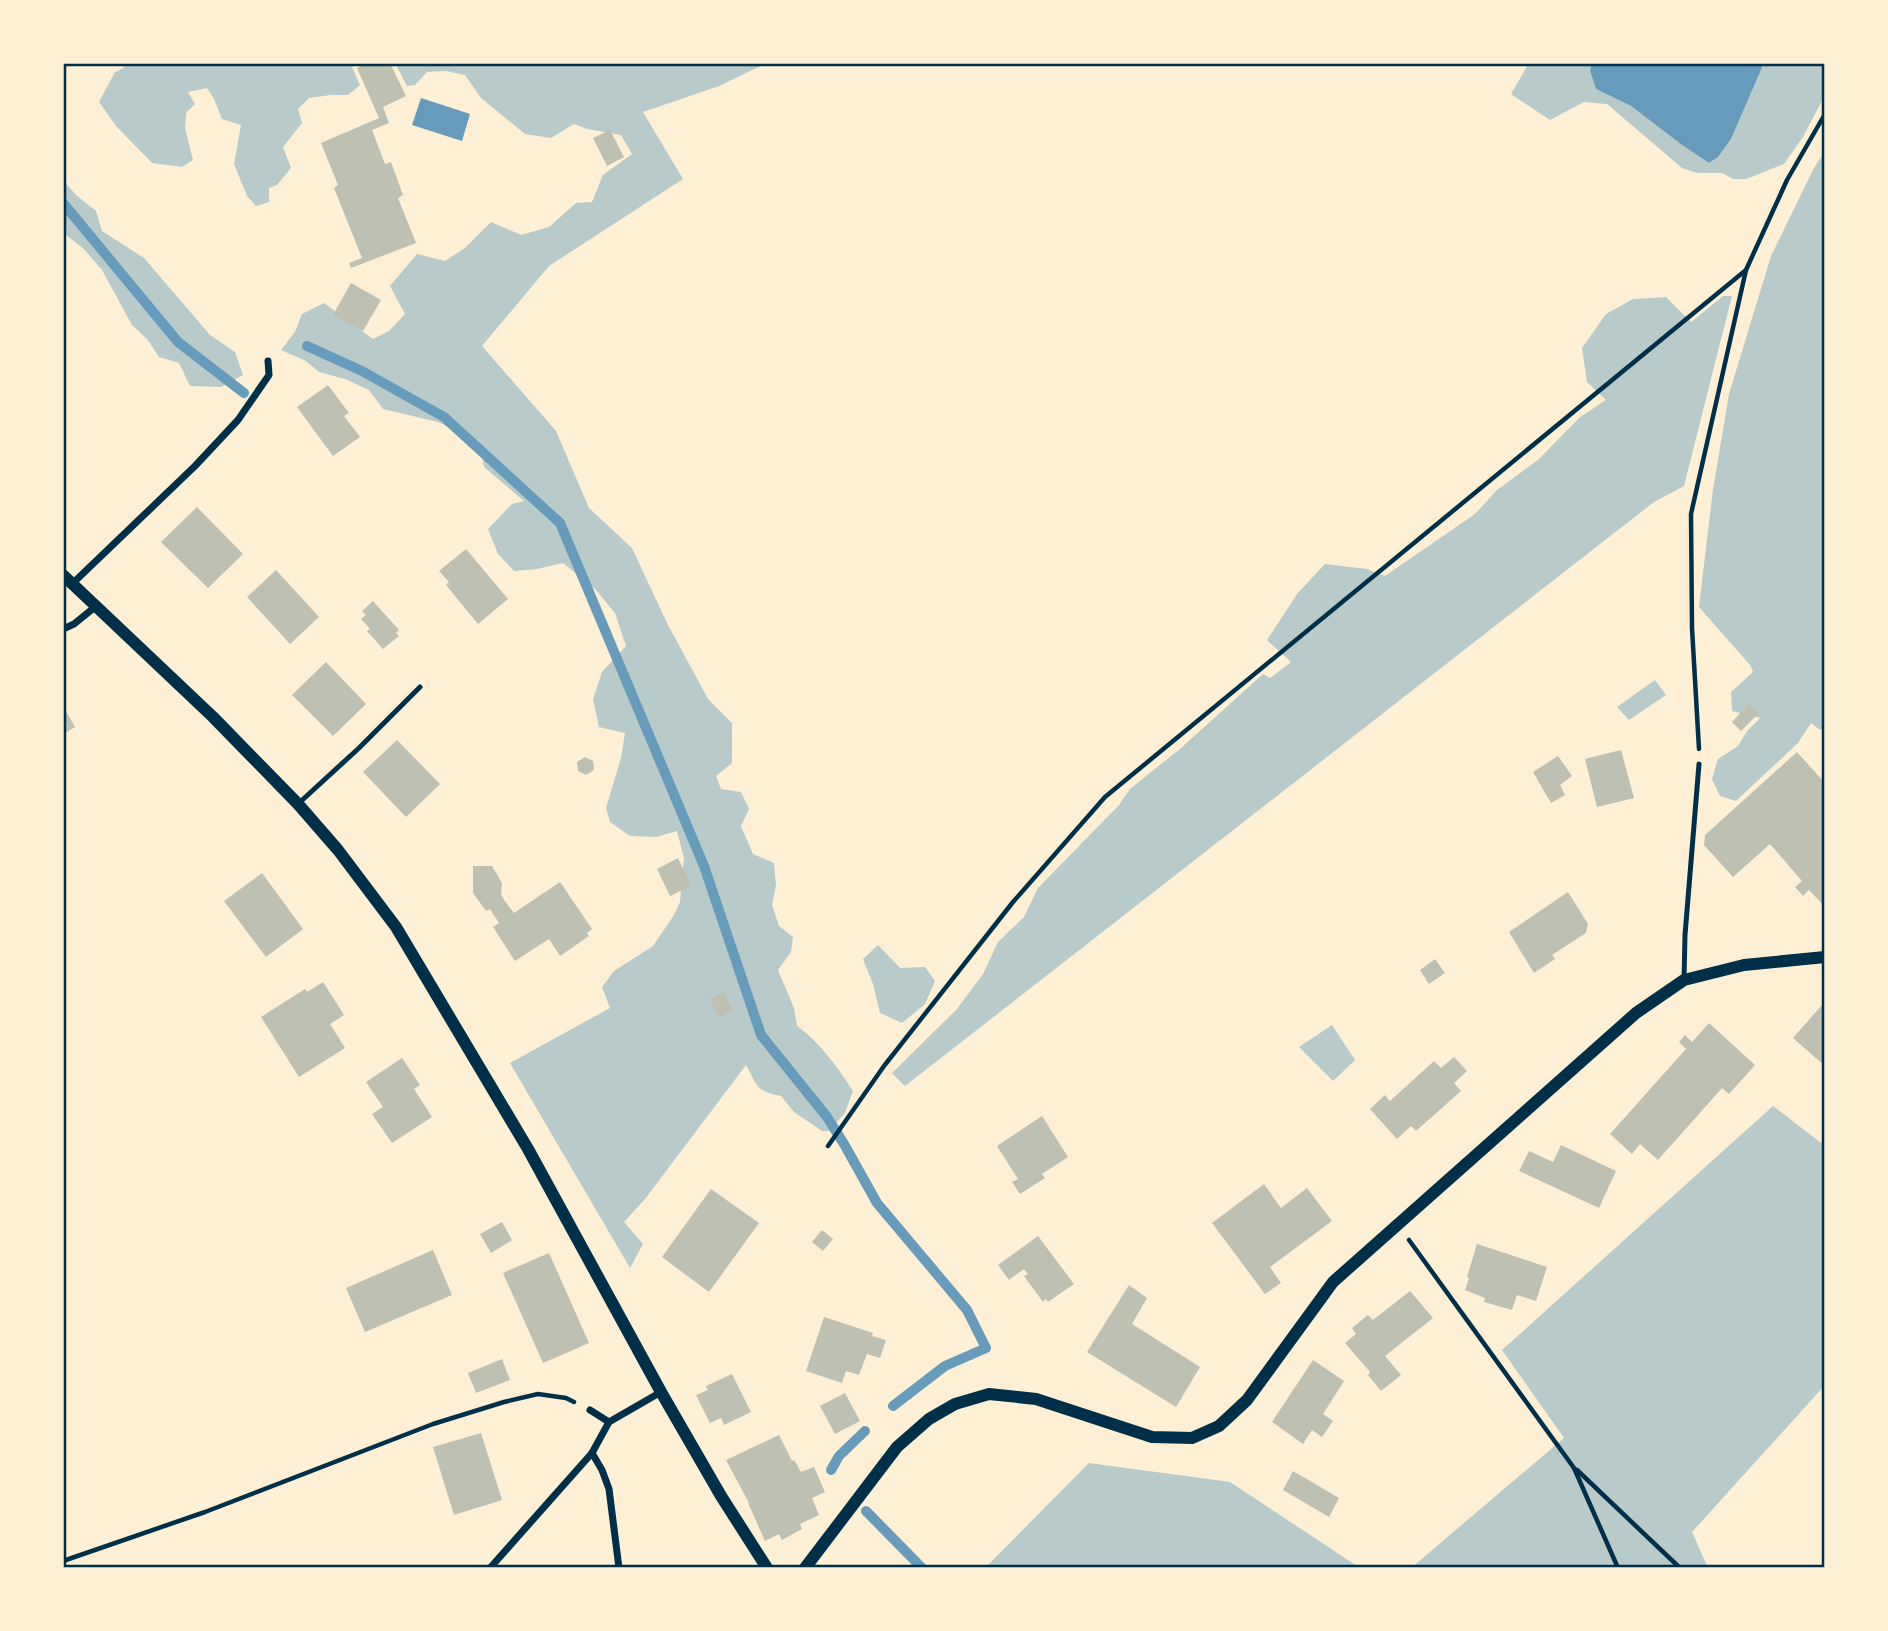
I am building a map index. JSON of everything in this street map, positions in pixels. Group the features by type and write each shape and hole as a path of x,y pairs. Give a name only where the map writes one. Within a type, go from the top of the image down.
{"street":[{"path":"268,361 269,375 238,420 195,466 68,579 298,804 338,850 396,927 528,1149 721,1496 767,1568"},
{"path":"63,629 74,624 95,607"},
{"path":"805,1568 897,1447 929,1419 956,1404 989,1394 1036,1399 1152,1437 1192,1438 1219,1426 1247,1400 1333,1282 1636,1013 1684,980 1744,965 1825,957"},
{"path":"490,1568 592,1453 609,1422 661,1392"},
{"path":"590,1410 609,1422"},
{"path":"592,1453 609,1489 619,1568"}],"lane":[{"path":"298,804 420,687"},
{"path":"1684,980 1699,764"}],"path":[{"path":"1699,764 1692,628 1691,514 1746,270 1787,180 1825,114"},
{"path":"828,1146 884,1066 1013,902 1105,797 1746,270"},
{"path":"1398,1224 1574,1468 1680,1568"},
{"path":"63,1561 205,1512 433,1424 504,1402 538,1394 566,1398 590,1410"},
{"path":"1574,1468 1618,1568"}],"shaded area":[{"path":"123,63 359,63 352,67 360,85 348,95 309,98 298,109 302,123 283,147 291,168 277,185 269,188 269,202 256,206 247,196 234,164 241,125 222,119 207,88 188,92 195,104 186,113 185,128 193,160 182,167 152,163 116,126 99,102 115,72 124,68"},
{"path":"395,63 767,63 719,86 643,112 683,179 549,266 482,346 556,431 589,508 632,548 667,623 708,699 732,723 732,763 716,776 721,789 741,792 749,809 741,826 753,854 774,863 776,885 772,905 779,926 793,937 791,952 778,970 794,1008 797,1026 835,1064 853,1091 845,1113 829,1131 822,1131 794,1112 781,1096 762,1090 755,1083 746,1065 645,1199 624,1222 643,1244 630,1268 510,1063 610,1008 602,987 614,971 653,946 680,902 684,858 677,831 656,837 630,836 610,822 606,808 621,758 625,733 599,727 593,699 602,672 626,646 615,613 596,590 563,563 514,571 498,554 488,529 512,504 524,501 484,467 479,442 438,422 383,409 369,390 345,379 319,372 306,361 281,350 295,332 302,314 324,303 373,339 389,331 405,314 390,286 417,254 445,261 465,248 491,222 521,235 549,227 576,203 592,202 603,175 632,154 621,135 574,124 551,138 525,134 481,98 465,75 446,71 427,72 415,85 407,86"},
{"path":"1529,63 1592,63 1590,71 1596,89 1631,106 1709,163 1718,157 1731,139 1764,63 1825,63 1825,95 1803,137 1784,164 1746,179 1733,179 1722,173 1697,173 1682,168 1607,104 1584,102 1550,120 1511,94"},
{"path":"1825,151 1825,726 1820,730 1811,723 1798,743 1736,801 1720,796 1712,779 1718,759 1738,746 1747,731 1760,718 1732,711 1731,692 1753,672 1750,665 1699,607 1713,489 1729,394 1771,256"},
{"path":"63,180 96,211 102,231 144,258 210,335 235,352 243,375 221,387 190,386 179,363 159,357 147,339 132,325 102,270 83,248 63,233"},
{"path":"1723,296 1732,296 1684,486 1654,502 905,1086 892,1073 957,1009 983,974 998,942 1024,917 1038,888 1119,805 1130,789 1181,748 1263,674 1270,678 1291,662 1267,640 1297,594 1325,564 1367,569 1385,576 1475,514 1497,490 1538,460 1579,418 1606,400 1587,382 1582,348 1606,314 1633,299 1666,297 1691,322"},
{"path":"1655,680 1666,695 1629,720 1617,707"},
{"path":"878,945 900,968 925,967 935,981 925,1004 902,1023 880,1013 863,959"},
{"path":"1332,1025 1355,1060 1333,1081 1299,1047"},
{"path":"1773,1106 1825,1146 1825,1385 1692,1532 1708,1568 1411,1568 1564,1438 1502,1350"},
{"path":"1089,1463 1230,1482 1360,1568 985,1568"}],"water":[{"path":"1592,63 1764,63 1731,139 1718,157 1709,163 1631,106 1596,89 1590,71"},
{"path":"421,98 470,114 462,141 412,125"}],"building":[{"path":"367,63 390,63 406,96 383,107 389,123 372,130 385,164 391,162 403,195 398,198 416,243 351,268 349,263 362,258 334,188 338,185 321,143 379,118 357,68"},
{"path":"610,130 624,157 607,166 593,138"},
{"path":"351,283 381,300 363,331 333,315"},
{"path":"328,385 349,413 344,416 360,437 333,456 297,407"},
{"path":"197,507 243,554 208,588 161,542"},
{"path":"466,549 508,599 478,624 446,585 449,582 439,571"},
{"path":"276,570 319,617 290,644 247,597"},
{"path":"373,601 399,630 396,633 399,636 383,649 367,631 370,629 361,619 366,615 362,611"},
{"path":"326,662 366,704 333,736 292,695"},
{"path":"1749,704 1759,713 1741,731 1732,722"},
{"path":"63,706 75,727 63,734"},
{"path":"397,740 440,784 406,817 363,772"},
{"path":"1621,750 1634,798 1597,807 1585,759"},
{"path":"1797,752 1825,783 1825,907 1809,890 1803,896 1795,887 1802,881 1770,844 1733,877 1704,845 1705,835"},
{"path":"1558,756 1572,776 1560,785 1565,795 1551,803 1533,772"},
{"path":"585,757 593,761 594,770 586,775 578,771 577,762"},
{"path":"678,858 691,886 670,896 657,869"},
{"path":"473,866 492,866 502,883 501,894 514,913 560,882 592,929 587,933 589,936 560,956 549,939 515,961 493,927 499,923 490,909 486,911 473,893"},
{"path":"262,873 303,929 266,957 224,901"},
{"path":"1568,892 1588,924 1586,933 1552,955 1555,959 1534,973 1509,932"},
{"path":"1435,959 1445,973 1429,984 1420,970"},
{"path":"323,982 344,1015 330,1024 345,1048 299,1077 261,1017 305,989 307,992"},
{"path":"723,992 733,1010 719,1017 710,999"},
{"path":"1822,1005 1825,1009 1825,1066 1793,1038"},
{"path":"1709,1023 1755,1065 1729,1094 1722,1088 1658,1160 1640,1144 1632,1154 1610,1134 1686,1049 1679,1042 1685,1035 1692,1042"},
{"path":"1454,1057 1467,1071 1454,1083 1461,1091 1416,1131 1411,1126 1397,1139 1370,1109 1385,1095 1390,1101 1434,1061 1441,1068"},
{"path":"402,1058 420,1085 414,1089 432,1117 392,1143 372,1114 383,1107 366,1082"},
{"path":"1042,1116 1068,1157 1042,1174 1045,1178 1020,1194 1012,1182 1018,1179 997,1146"},
{"path":"1561,1145 1616,1171 1599,1208 1519,1171 1529,1151 1553,1162"},
{"path":"1264,1184 1281,1208 1307,1188 1332,1221 1270,1267 1281,1283 1265,1294 1212,1223"},
{"path":"711,1189 759,1223 709,1292 662,1257"},
{"path":"502,1222 512,1240 491,1253 480,1234"},
{"path":"822,1230 833,1239 823,1251 812,1242"},
{"path":"1038,1236 1074,1284 1048,1302 1046,1299 1043,1302 1024,1276 1028,1274 1024,1269 1009,1280 998,1265"},
{"path":"1477,1244 1547,1267 1536,1301 1517,1295 1512,1310 1484,1302 1485,1298 1465,1290"},
{"path":"433,1250 452,1295 365,1332 346,1288"},
{"path":"549,1253 589,1343 543,1363 503,1273"},
{"path":"1129,1285 1147,1298 1132,1324 1200,1367 1176,1407 1087,1352"},
{"path":"1410,1291 1433,1318 1385,1356 1401,1375 1381,1391 1368,1375 1370,1372 1345,1343 1356,1334 1352,1328 1368,1315 1373,1320"},
{"path":"824,1317 886,1340 880,1358 867,1354 859,1375 846,1371 842,1383 806,1371"},
{"path":"502,1359 510,1380 476,1393 468,1373"},
{"path":"1313,1360 1344,1381 1323,1414 1333,1421 1322,1437 1312,1430 1303,1444 1272,1422"},
{"path":"732,1374 751,1412 724,1425 721,1418 710,1423 696,1395 708,1390 706,1386"},
{"path":"845,1393 860,1421 835,1434 820,1406"},
{"path":"481,1433 502,1500 454,1515 433,1447"},
{"path":"779,1435 792,1461 794,1460 801,1472 814,1467 825,1492 812,1498 819,1515 800,1524 802,1529 782,1540 779,1534 765,1541 726,1460"},
{"path":"1293,1471 1339,1498 1329,1517 1283,1490"}],"waterway":[{"path":"63,203 178,342 244,393"},
{"path":"307,346 362,371 444,417 560,523 704,866 761,1035 827,1117 877,1203 967,1310 986,1348 945,1366 893,1406"},
{"path":"831,1470 839,1456 865,1431"},
{"path":"866,1511 922,1568"}]}
